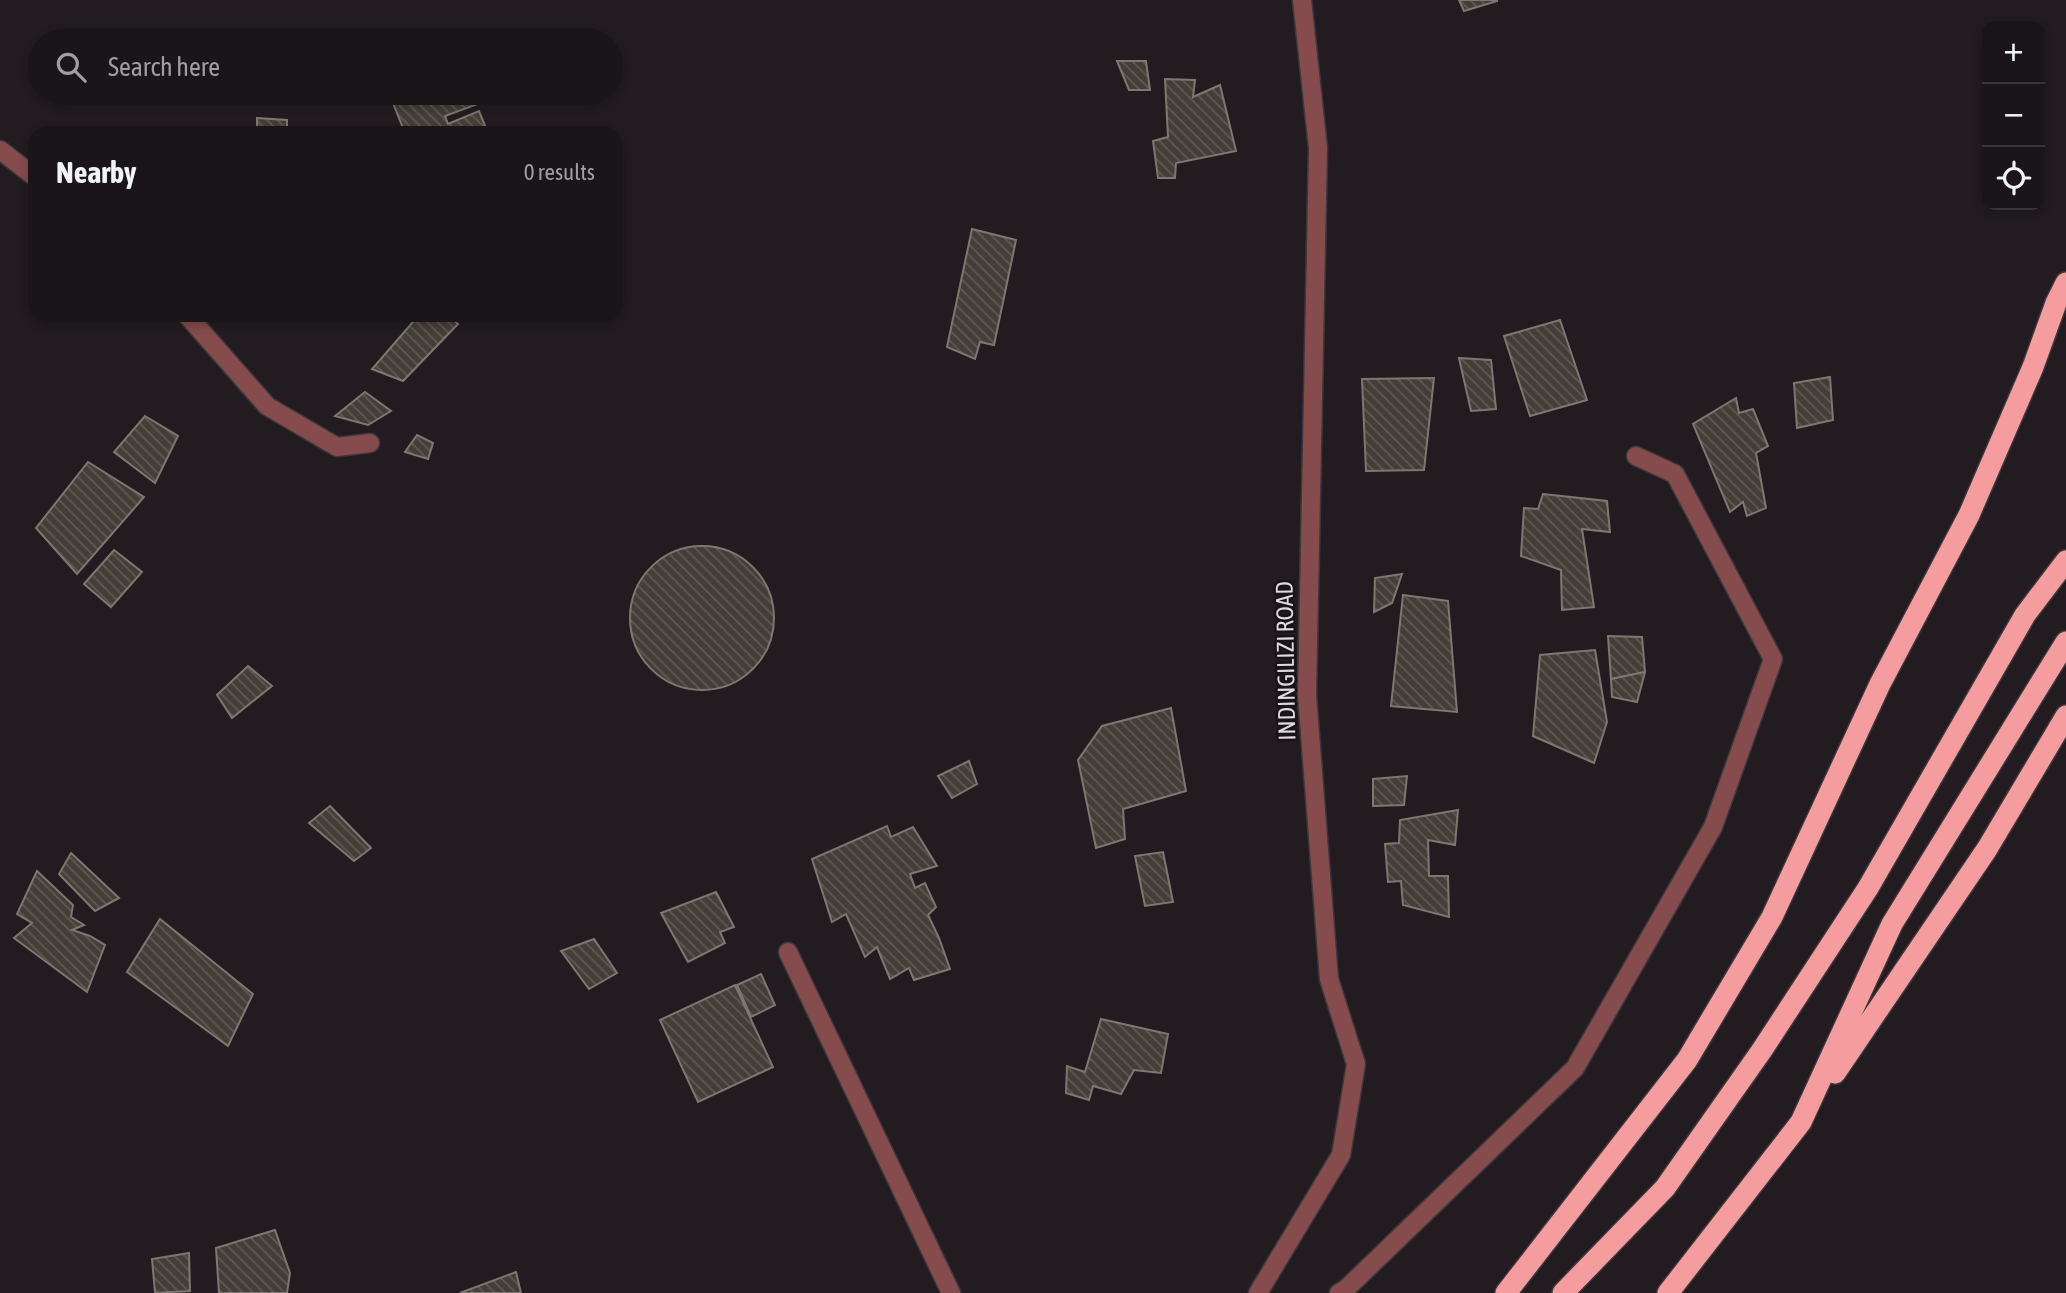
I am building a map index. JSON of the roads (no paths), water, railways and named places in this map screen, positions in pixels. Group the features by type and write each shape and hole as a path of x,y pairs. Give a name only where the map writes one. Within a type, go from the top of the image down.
{"highway":[{"path":"1506,1293 1687,1060 1772,916 1880,684 1969,515 2033,368 2066,283"},
{"path":"1563,1293 1665,1188 1762,1050 1868,888 2025,615 2066,561"},
{"path":"1801,1122 1892,924 2063,646"},
{"path":"1668,1293 1801,1122 1987,849 2066,716"}],"street":[{"name":"INDINGILIZI ROAD","path":"1258,1293 1341,1155 1356,1064 1329,979 1307,695 1318,148 1302,0"},
{"path":"0,150 28,172"},
{"path":"193,322 267,406 337,447 370,443"},
{"path":"1339,1293 1575,1068 1713,827 1773,659 1675,474 1636,456"},
{"path":"788,952 951,1293"}]}
